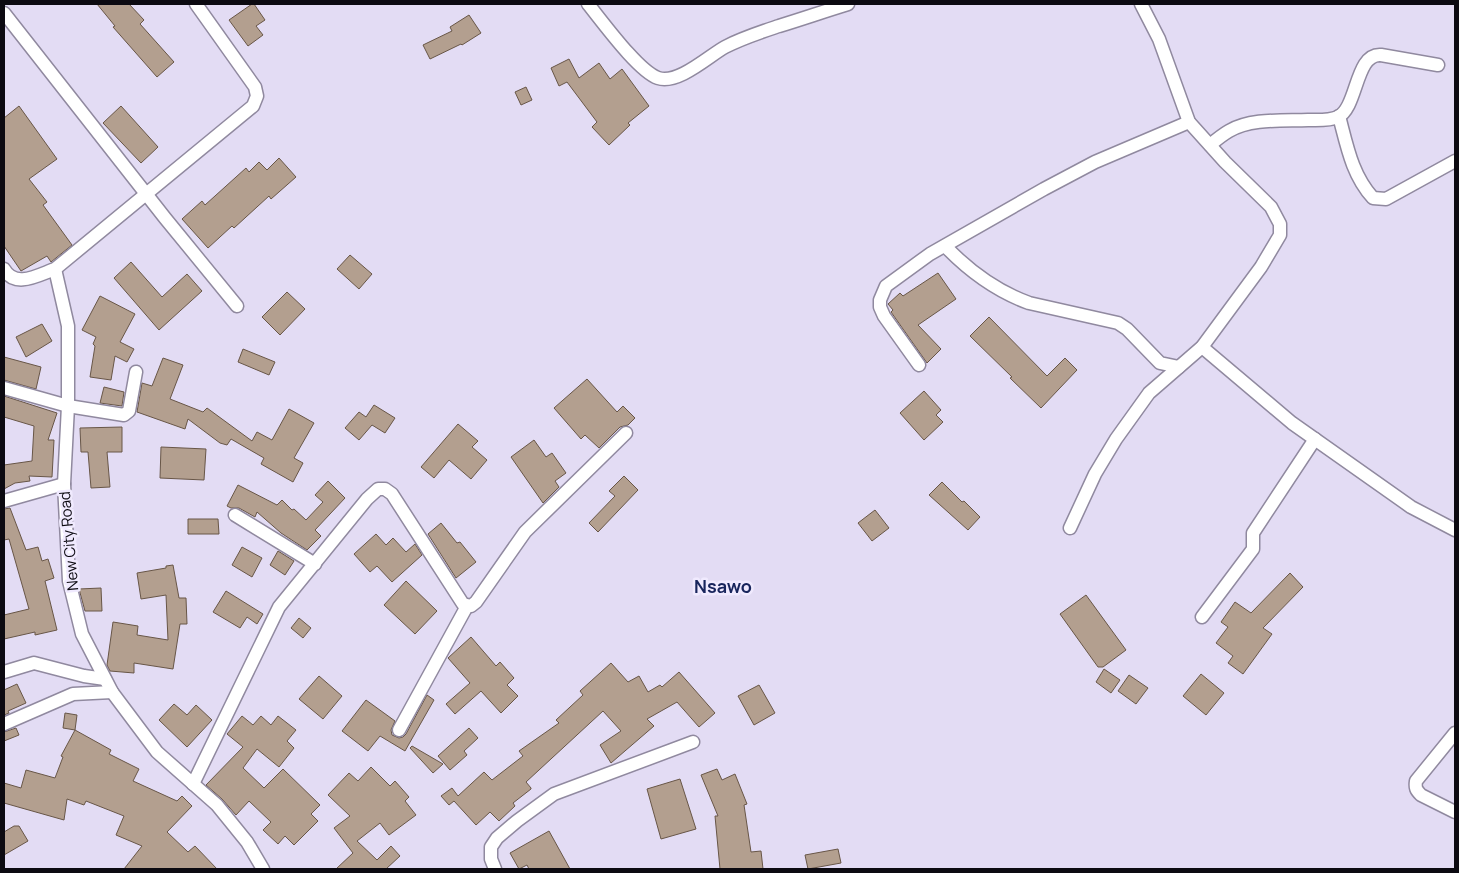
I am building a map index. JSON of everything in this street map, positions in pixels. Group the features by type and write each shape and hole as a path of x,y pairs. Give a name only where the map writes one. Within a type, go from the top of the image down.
{"street":[{"path":"4,269 11,279 18,281 55,270 252,106 257,96 250,78 196,4"},
{"path":"588,4 640,66 659,79 666,79 702,64 725,47 762,32 848,4"},
{"path":"1070,528 1095,474 1116,439 1149,393 1202,347 1260,267 1280,235 1280,224 1271,207 1225,162 1189,122 1159,39 1141,4"},
{"path":"4,13 146,194 237,306"},
{"path":"1210,145 1228,131 1243,125 1266,121 1332,119 1339,116 1347,108 1366,62 1373,56 1381,55 1438,65"},
{"path":"1339,116 1351,164 1365,190 1373,198 1386,199 1455,161"},
{"path":"919,365 884,316 880,307 880,300 886,286 930,254 1044,189 1095,162 1189,122"},
{"path":"945,246 962,264 1020,300 1118,323 1127,329 1160,363 1179,367"},
{"name":"New City Road","path":"55,270 68,326 68,406 64,484 69,581 82,634 112,692 157,752 217,805 247,842 263,869"},
{"path":"1202,347 1292,423 1411,506 1455,530"},
{"path":"4,388 68,406 124,415 129,411 136,372"},
{"path":"193,784 279,607 367,499 378,489 385,488 392,494 463,604 471,606 476,602 520,538 533,523 626,433"},
{"path":"1202,618 1253,549 1253,533 1315,439"},
{"path":"4,501 64,484"},
{"path":"235,515 315,564"},
{"path":"399,730 467,606"},
{"path":"4,672 34,663 84,676 105,679"},
{"path":"4,724 73,694 112,692"},
{"path":"1455,733 1416,781 1415,786 1421,795 1455,812"},
{"path":"495,869 491,848 497,838 554,794 693,742"}],"building":[{"path":"97,4 129,4 144,20 140,24 174,62 157,77 113,27 115,26"},
{"path":"254,4 265,20 256,26 263,35 248,46 229,20"},
{"path":"469,15 481,33 462,45 430,59 423,45 452,31 450,27"},
{"path":"569,59 579,78 599,63 610,79 622,69 649,106 628,123 630,125 609,145 592,127 597,122 567,82 559,86 551,68"},
{"path":"526,87 532,100 521,105 515,92"},
{"path":"19,106 57,159 29,179 47,202 43,205 72,245 51,262 47,256 21,271 4,246 4,118"},
{"path":"121,106 158,147 141,163 103,123"},
{"path":"279,158 296,177 271,199 269,196 234,228 232,226 208,248 182,219 202,201 205,205 246,168 249,172 259,162 267,170"},
{"path":"350,255 372,274 359,289 337,269"},
{"path":"131,262 162,297 187,274 202,291 159,330 114,278"},
{"path":"938,273 956,299 918,325 941,349 927,363 891,312 893,310 888,304 900,293 903,296"},
{"path":"287,292 305,309 280,335 262,317"},
{"path":"100,296 135,314 120,342 134,349 127,362 115,356 111,380 90,377 95,346 93,344 96,337 82,330"},
{"path":"989,317 1047,376 1065,358 1077,370 1041,408 970,336"},
{"path":"42,324 52,341 26,357 16,337"},
{"path":"243,349 275,362 269,375 238,362"},
{"path":"4,357 41,367 36,389 4,380"},
{"path":"163,358 183,365 170,399 203,412 207,408 252,441 257,432 272,440 289,409 314,423 294,458 303,463 293,482 261,464 264,458 231,439 227,445 220,443 188,419 185,429 137,412 142,383 152,386"},
{"path":"587,379 617,412 623,406 635,418 628,425 620,427 599,448 585,435 581,439 554,408"},
{"path":"104,387 124,392 122,406 100,403"},
{"path":"924,391 941,410 936,415 943,422 924,440 900,413"},
{"path":"4,396 57,413 48,440 54,440 52,477 29,476 30,481 15,483 4,489 4,465 32,461 34,426 4,417"},
{"path":"374,405 395,418 385,433 372,425 359,440 345,428 359,412 366,417"},
{"path":"458,424 478,441 472,447 487,460 471,479 449,460 434,478 421,467"},
{"path":"122,427 122,452 107,452 110,487 91,488 88,452 81,452 80,428"},
{"path":"534,440 546,457 552,453 566,473 555,481 559,487 543,503 511,457"},
{"path":"161,447 206,449 204,480 160,478"},
{"path":"624,476 638,490 598,532 589,523 615,496 609,491"},
{"path":"328,481 345,498 315,530 321,536 307,550 281,533 257,512 255,517 239,508 227,506 238,485 277,505 282,500 306,520 323,502 315,495"},
{"path":"942,482 980,517 968,530 929,495"},
{"path":"10,508 26,550 38,547 42,561 48,559 54,578 45,581 57,630 35,635 35,632 4,639 4,615 29,609 9,539 4,540 4,509"},
{"path":"875,510 889,528 872,541 858,523"},
{"path":"188,519 218,519 219,534 188,534"},
{"path":"441,523 476,562 456,578 428,534"},
{"path":"376,534 386,545 393,538 406,552 415,544 422,555 392,582 377,566 370,572 354,554"},
{"path":"242,547 262,558 252,577 232,565"},
{"path":"278,551 294,561 285,575 270,565"},
{"path":"173,565 179,598 186,598 187,624 180,624 173,669 134,663 134,673 110,671 107,665 113,622 138,626 137,635 168,640 166,595 141,599 137,573"},
{"path":"1290,573 1303,587 1263,628 1272,634 1243,674 1228,663 1233,656 1216,643 1228,627 1221,622 1235,602 1251,613"},
{"path":"406,581 437,611 415,634 384,605"},
{"path":"101,588 102,611 85,611 79,589"},
{"path":"226,591 263,614 257,624 247,617 240,628 213,612"},
{"path":"1086,595 1126,650 1103,667 1098,667 1060,614"},
{"path":"299,618 311,628 303,638 291,628"},
{"path":"471,637 496,666 500,662 514,678 507,685 518,696 501,713 481,691 455,714 446,704 470,683 448,658"},
{"path":"611,663 628,682 639,676 648,692 660,685 662,687 679,672 715,713 699,727 677,702 647,719 654,726 611,763 600,745 621,731 603,711 526,782 531,789 513,803 515,806 499,821 490,812 476,825 454,801 449,805 441,796 452,788 458,796 484,772 492,780 523,756 519,751 559,723 556,720 583,695 580,691"},
{"path":"1104,669 1120,680 1111,693 1096,682"},
{"path":"1201,674 1224,693 1206,715 1183,696"},
{"path":"1129,675 1148,688 1136,704 1118,691"},
{"path":"319,676 342,696 323,719 299,699"},
{"path":"17,684 26,703 8,711 9,713 4,715 4,690"},
{"path":"759,685 775,713 754,725 738,696"},
{"path":"427,695 434,700 405,751 380,736 368,751 342,731 366,700 395,721 391,730 392,735 399,738 403,737"},
{"path":"174,704 187,715 196,705 212,720 187,747 159,720"},
{"path":"65,713 77,715 75,730 63,728"},
{"path":"242,716 253,725 261,716 271,725 278,716 296,730 287,741 294,748 279,767 257,749 243,768 264,788 283,769 320,805 311,814 318,821 294,845 285,836 278,844 263,830 271,822 249,801 236,815 206,785 243,747 227,734"},
{"path":"16,728 19,735 4,741 4,732"},
{"path":"469,728 478,738 464,751 467,755 450,770 438,756"},
{"path":"75,730 111,750 109,754 139,769 133,781 177,801 182,796 192,806 167,832 188,852 195,846 217,869 124,869 142,846 116,835 124,816 86,801 84,805 67,799 64,820 4,803 4,783 21,788 26,770 55,778 63,757 61,756"},
{"path":"412,746 443,764 433,773 410,748"},
{"path":"371,767 390,786 395,781 409,797 405,801 416,815 389,835 380,823 357,841 377,860 391,846 400,856 386,869 336,869 353,853 334,828 350,816 328,795 349,773 358,781"},
{"path":"717,769 722,780 735,774 747,804 744,805 751,852 761,851 763,869 720,869 715,816 718,816 701,775"},
{"path":"680,779 696,829 661,839 647,789"},
{"path":"14,826 19,826 28,841 4,855 4,832"},
{"path":"549,831 570,869 529,869 527,865 519,869 510,853"},
{"path":"838,849 841,863 808,869 805,855"}],"district":[{"name":"Nsawo","path":"723,587"}]}
